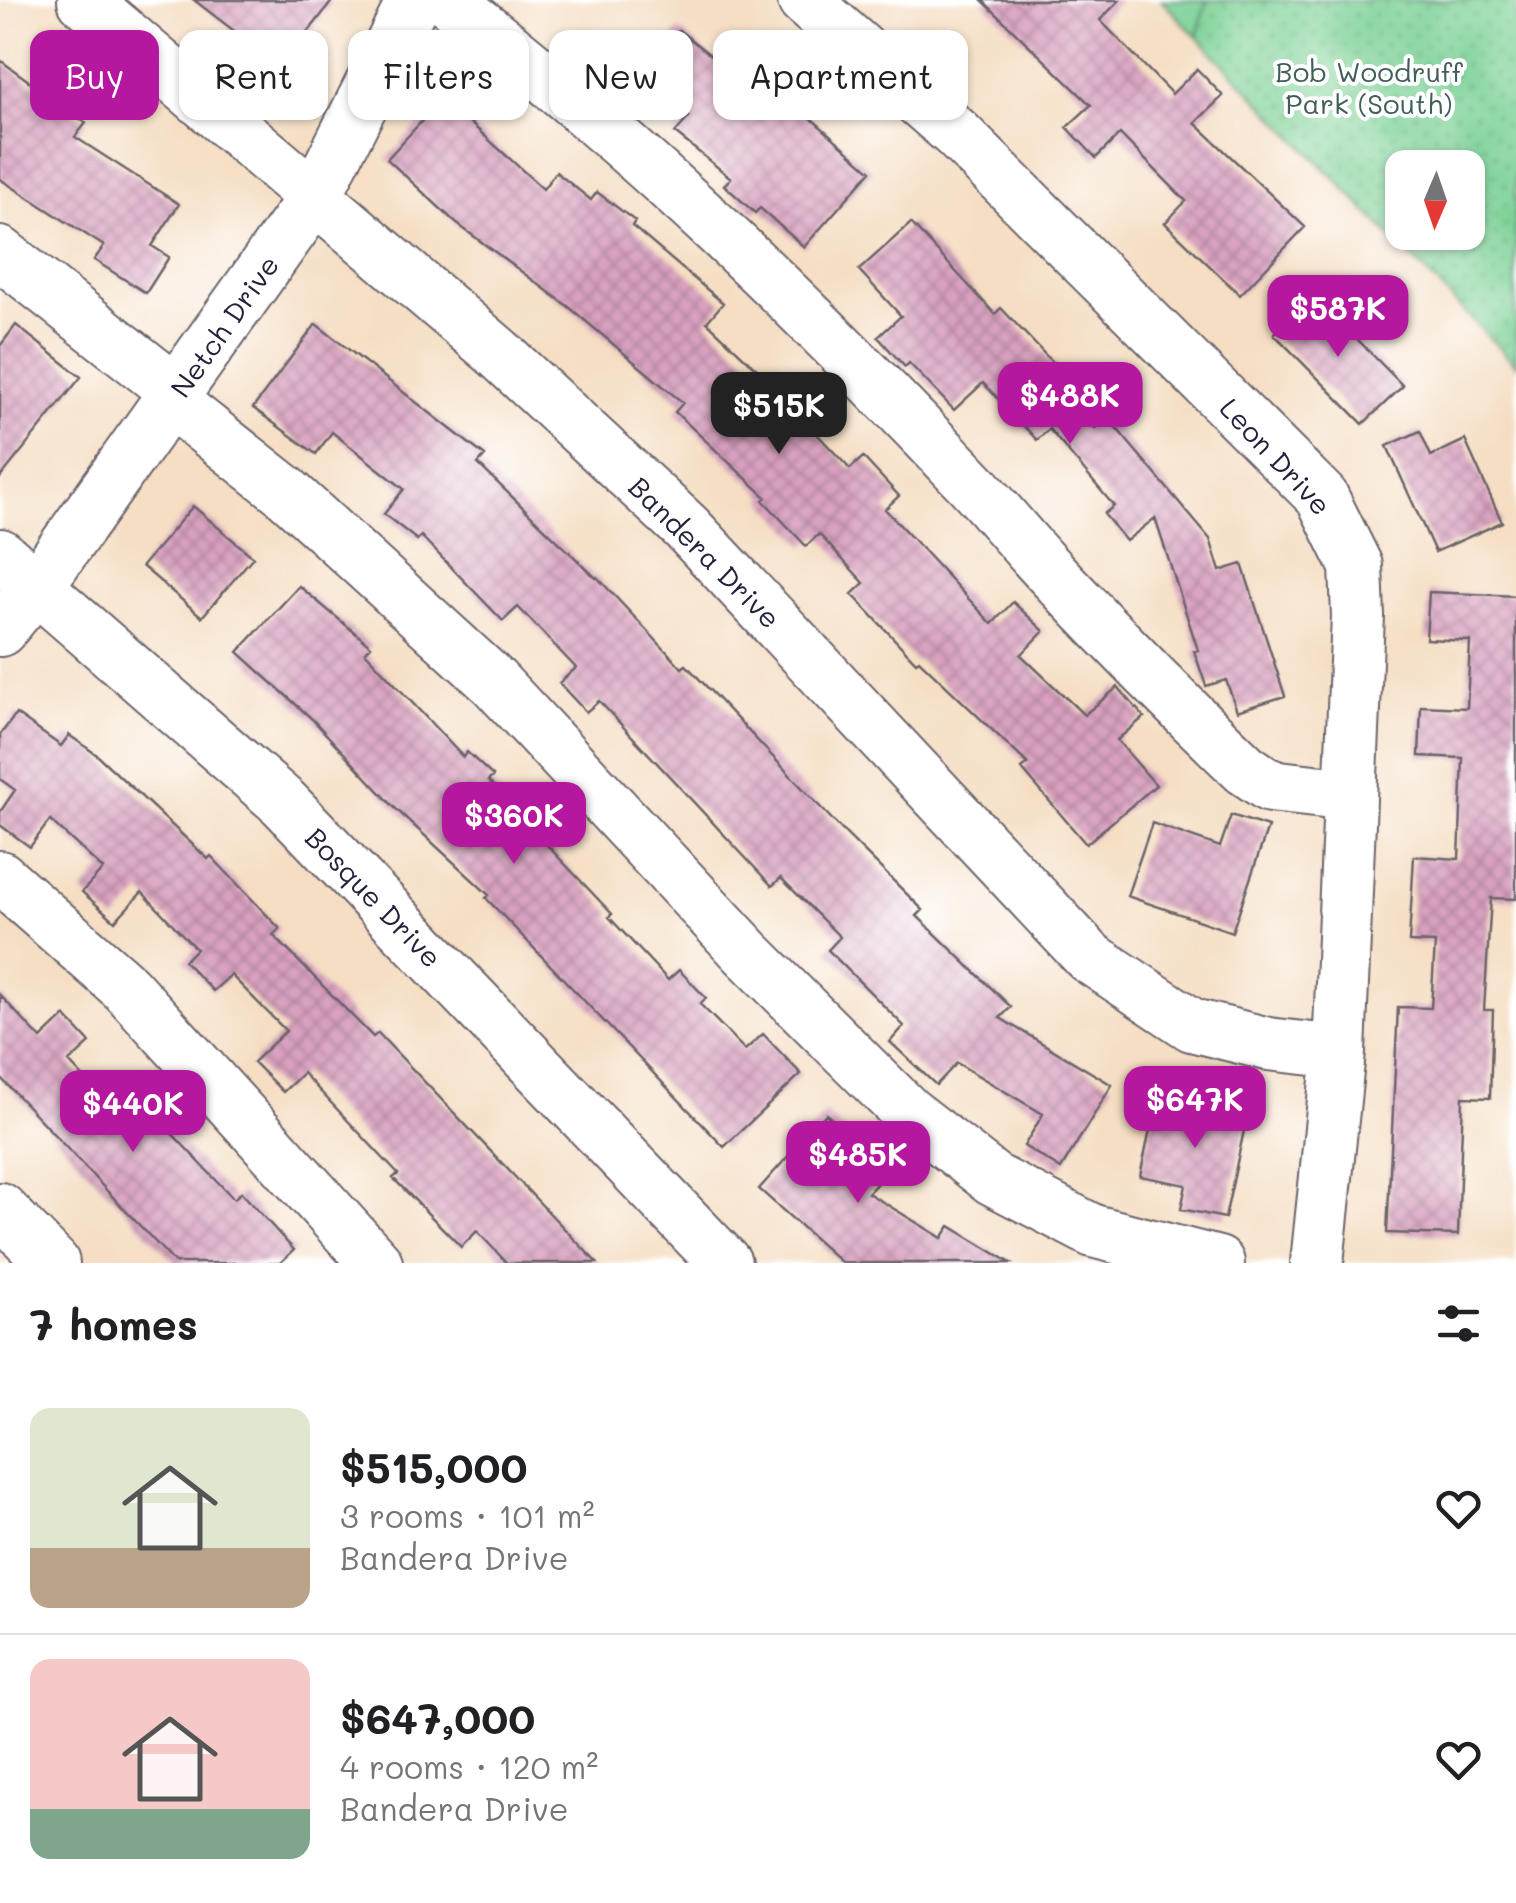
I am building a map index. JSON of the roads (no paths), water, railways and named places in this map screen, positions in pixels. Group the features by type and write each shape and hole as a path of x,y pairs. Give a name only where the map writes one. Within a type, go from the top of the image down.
{"street":[{"name":"Bandera Drive","path":"84,0 498,352 686,528 1089,957 1192,1025 1268,1044 1339,1052"},
{"name":"Netch Drive","path":"0,630 18,570 174,397 314,198 414,0"},
{"path":"448,0 576,104 706,218 960,472 1051,573 1245,769 1270,786 1350,796"},
{"name":"Leon Drive","path":"804,0 957,134 1322,497 1356,566 1358,616 1339,1052 1317,1263"},
{"path":"0,253 285,491 494,682 747,953 907,1112 993,1179 1093,1230 1218,1263"},
{"name":"Bosque Drive","path":"18,570 284,802 725,1263"},
{"path":"0,876 126,988 376,1263"},
{"path":"0,1208 52,1263"}],"park label":[{"name":"Bob Woodruff Park (South)","path":"1369,87"}]}
